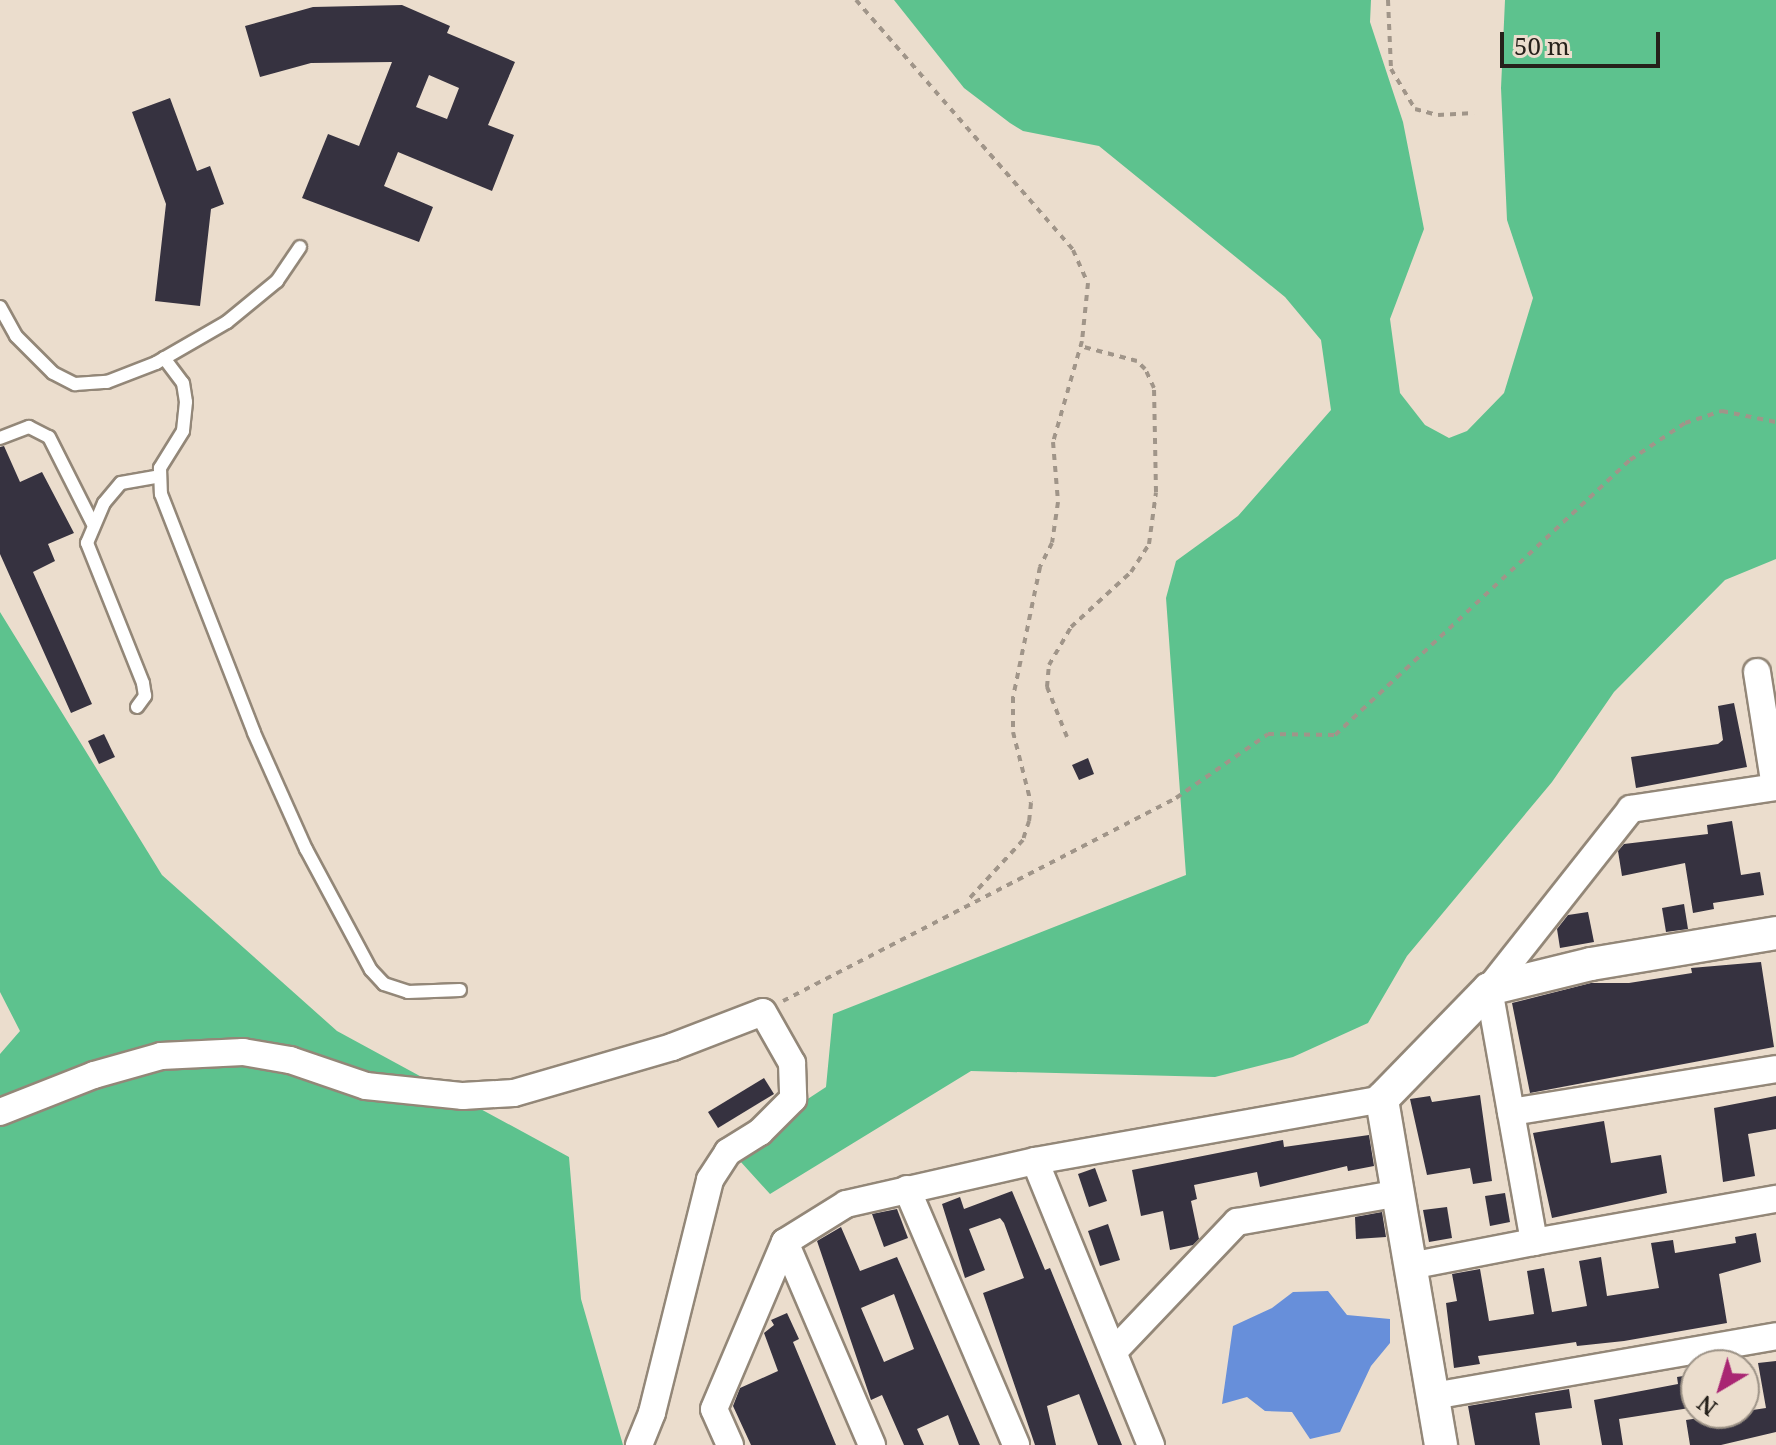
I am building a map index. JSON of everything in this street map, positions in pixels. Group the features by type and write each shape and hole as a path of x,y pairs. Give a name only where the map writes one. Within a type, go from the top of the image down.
{"street":[{"path":"730,1445 714,1409 785,1242 846,1204 907,1189 1035,1161 1382,1099 1489,989 1631,809 1775,787 1757,672"},
{"path":"1489,989 1591,964 1776,933"},
{"path":"1489,989 1534,1242"},
{"path":"0,1112 94,1075 161,1056 243,1052 290,1060 366,1086 463,1096 514,1093 672,1047 763,1012 792,1063 793,1099 760,1132 728,1152 710,1180 652,1413 639,1445"},
{"path":"1511,1112 1776,1069"},
{"path":"1382,1099 1441,1445"},
{"path":"1035,1161 1115,1350 1151,1445"},
{"path":"907,1189 1016,1445"},
{"path":"1115,1350 1237,1222 1399,1193"},
{"path":"1410,1266 1776,1199"},
{"path":"785,1242 872,1445"},
{"path":"1433,1396 1776,1336"}],"lane":[{"path":"0,307 34,357 75,384 107,382 164,358 256,302 300,247"},
{"path":"164,358 183,383 186,402 183,431 159,476 161,494 254,733 306,849 371,970 397,991 460,990"},
{"path":"0,438 29,427 49,437 93,524"},
{"path":"137,707 145,696 143,683 93,569 87,543 93,524 121,483 159,476"}],"path":[{"path":"856,0 1073,250 1088,283 1080,346 1053,442 1058,502 1052,543 1040,567 1013,697 1013,732 1031,803 1028,829 967,902"},
{"path":"1388,0 1391,69 1415,109 1438,115 1474,113"},
{"path":"1067,737 1047,687 1049,665 1071,627 1131,572 1149,544 1156,492 1154,388 1145,369 1137,361 1080,346"},
{"path":"763,1012 967,902 1176,798 1268,734 1335,735 1433,647 1548,533 1630,460 1685,423 1722,411 1776,422"}],"green space":[{"path":"894,0 1371,0 1370,22 1403,122 1424,229 1390,319 1400,393 1425,425 1449,438 1467,431 1504,393 1533,298 1507,220 1501,88 1505,0 1776,0 1776,559 1725,580 1614,692 1552,782 1407,956 1368,1023 1293,1057 1215,1077 971,1071 770,1194 730,1150 826,1087 833,1014 1186,875 1166,598 1176,561 1238,516 1331,410 1321,340 1285,297 1099,146 1023,131 1010,123 964,88"},
{"path":"0,612 162,875 337,1031 569,1157 581,1299 623,1445 0,1445 0,1054 20,1031 0,992"}],"water":[{"path":"1328,1291 1347,1315 1390,1319 1390,1343 1371,1366 1340,1432 1310,1439 1292,1412 1265,1411 1247,1397 1222,1404 1233,1326 1272,1308 1293,1292"}],"building":[{"path":"402,5 450,26 447,33 515,62 488,125 514,135 492,191 398,152 384,186 433,207 419,242 302,198 328,134 359,146 392,62 311,63 260,77 245,26 313,7","holes":["429,75 459,88 447,119 416,107"]},
{"path":"170,98 197,171 210,166 224,204 211,209 200,306 155,301 166,204 132,112"},
{"path":"4,446 20,482 42,472 74,533 48,544 55,561 33,572 92,704 71,713 0,554 0,447"},
{"path":"1734,703 1747,767 1636,788 1631,757 1718,744 1723,740 1718,706"},
{"path":"104,734 115,757 99,764 88,741"},
{"path":"1088,758 1094,774 1079,780 1072,765"},
{"path":"1732,821 1741,875 1760,872 1764,895 1713,903 1714,909 1693,913 1685,863 1622,876 1618,851 1624,844 1708,834 1707,825"},
{"path":"1684,904 1688,929 1666,932 1662,908"},
{"path":"1588,912 1594,942 1560,948 1557,929 1568,915"},
{"path":"1761,962 1774,1047 1530,1093 1512,1003 1591,983 1629,983 1692,973 1691,968"},
{"path":"764,1078 774,1094 718,1128 708,1112"},
{"path":"1480,1095 1492,1181 1473,1184 1470,1168 1427,1175 1410,1099 1430,1096 1432,1102"},
{"path":"1776,1096 1776,1129 1748,1134 1755,1176 1723,1182 1714,1108"},
{"path":"1604,1121 1611,1163 1661,1155 1667,1193 1552,1218 1533,1133"},
{"path":"1369,1135 1374,1166 1348,1171 1347,1166 1260,1187 1257,1172 1194,1185 1197,1199 1191,1201 1199,1239 1193,1245 1170,1250 1163,1211 1141,1216 1132,1170 1283,1140 1284,1147"},
{"path":"1095,1168 1107,1201 1089,1207 1078,1174"},
{"path":"1012,1191 1045,1270 1050,1268 1122,1445 1098,1445 1079,1394 1047,1406 1056,1445 1035,1445 983,1293 1024,1278 1004,1223 1000,1218 969,1229 985,1270 965,1278 942,1204 960,1197 964,1209"},
{"path":"1505,1193 1510,1222 1490,1226 1485,1196"},
{"path":"1447,1207 1452,1238 1429,1242 1423,1210"},
{"path":"897,1209 908,1238 884,1247 872,1214"},
{"path":"1382,1212 1386,1237 1356,1239 1355,1217"},
{"path":"1108,1224 1120,1260 1100,1266 1088,1231"},
{"path":"841,1227 860,1271 897,1257 980,1445 959,1445 948,1415 917,1429 924,1445 904,1445 882,1395 871,1400 817,1241","holes":["894,1294 914,1349 884,1362 861,1308"]},
{"path":"1756,1233 1761,1262 1719,1274 1727,1323 1624,1341 1577,1346 1576,1342 1478,1356 1480,1364 1454,1368 1446,1303 1457,1301 1452,1274 1480,1269 1489,1321 1534,1314 1527,1271 1544,1268 1552,1312 1587,1306 1579,1261 1601,1257 1607,1296 1659,1288 1651,1243 1673,1240 1675,1253 1736,1243 1735,1237"},
{"path":"787,1313 799,1339 793,1342 836,1445 751,1445 733,1406 740,1388 778,1371 764,1333 774,1325 771,1320"},
{"path":"1776,1361 1776,1432 1721,1445 1690,1445 1687,1429 1760,1429 1760,1409 1766,1408 1760,1363"},
{"path":"1677,1377 1680,1377 1680,1409 1619,1419 1623,1445 1602,1445 1594,1400 1678,1384"},
{"path":"1569,1389 1572,1408 1535,1413 1540,1445 1475,1445 1468,1406"}]}
